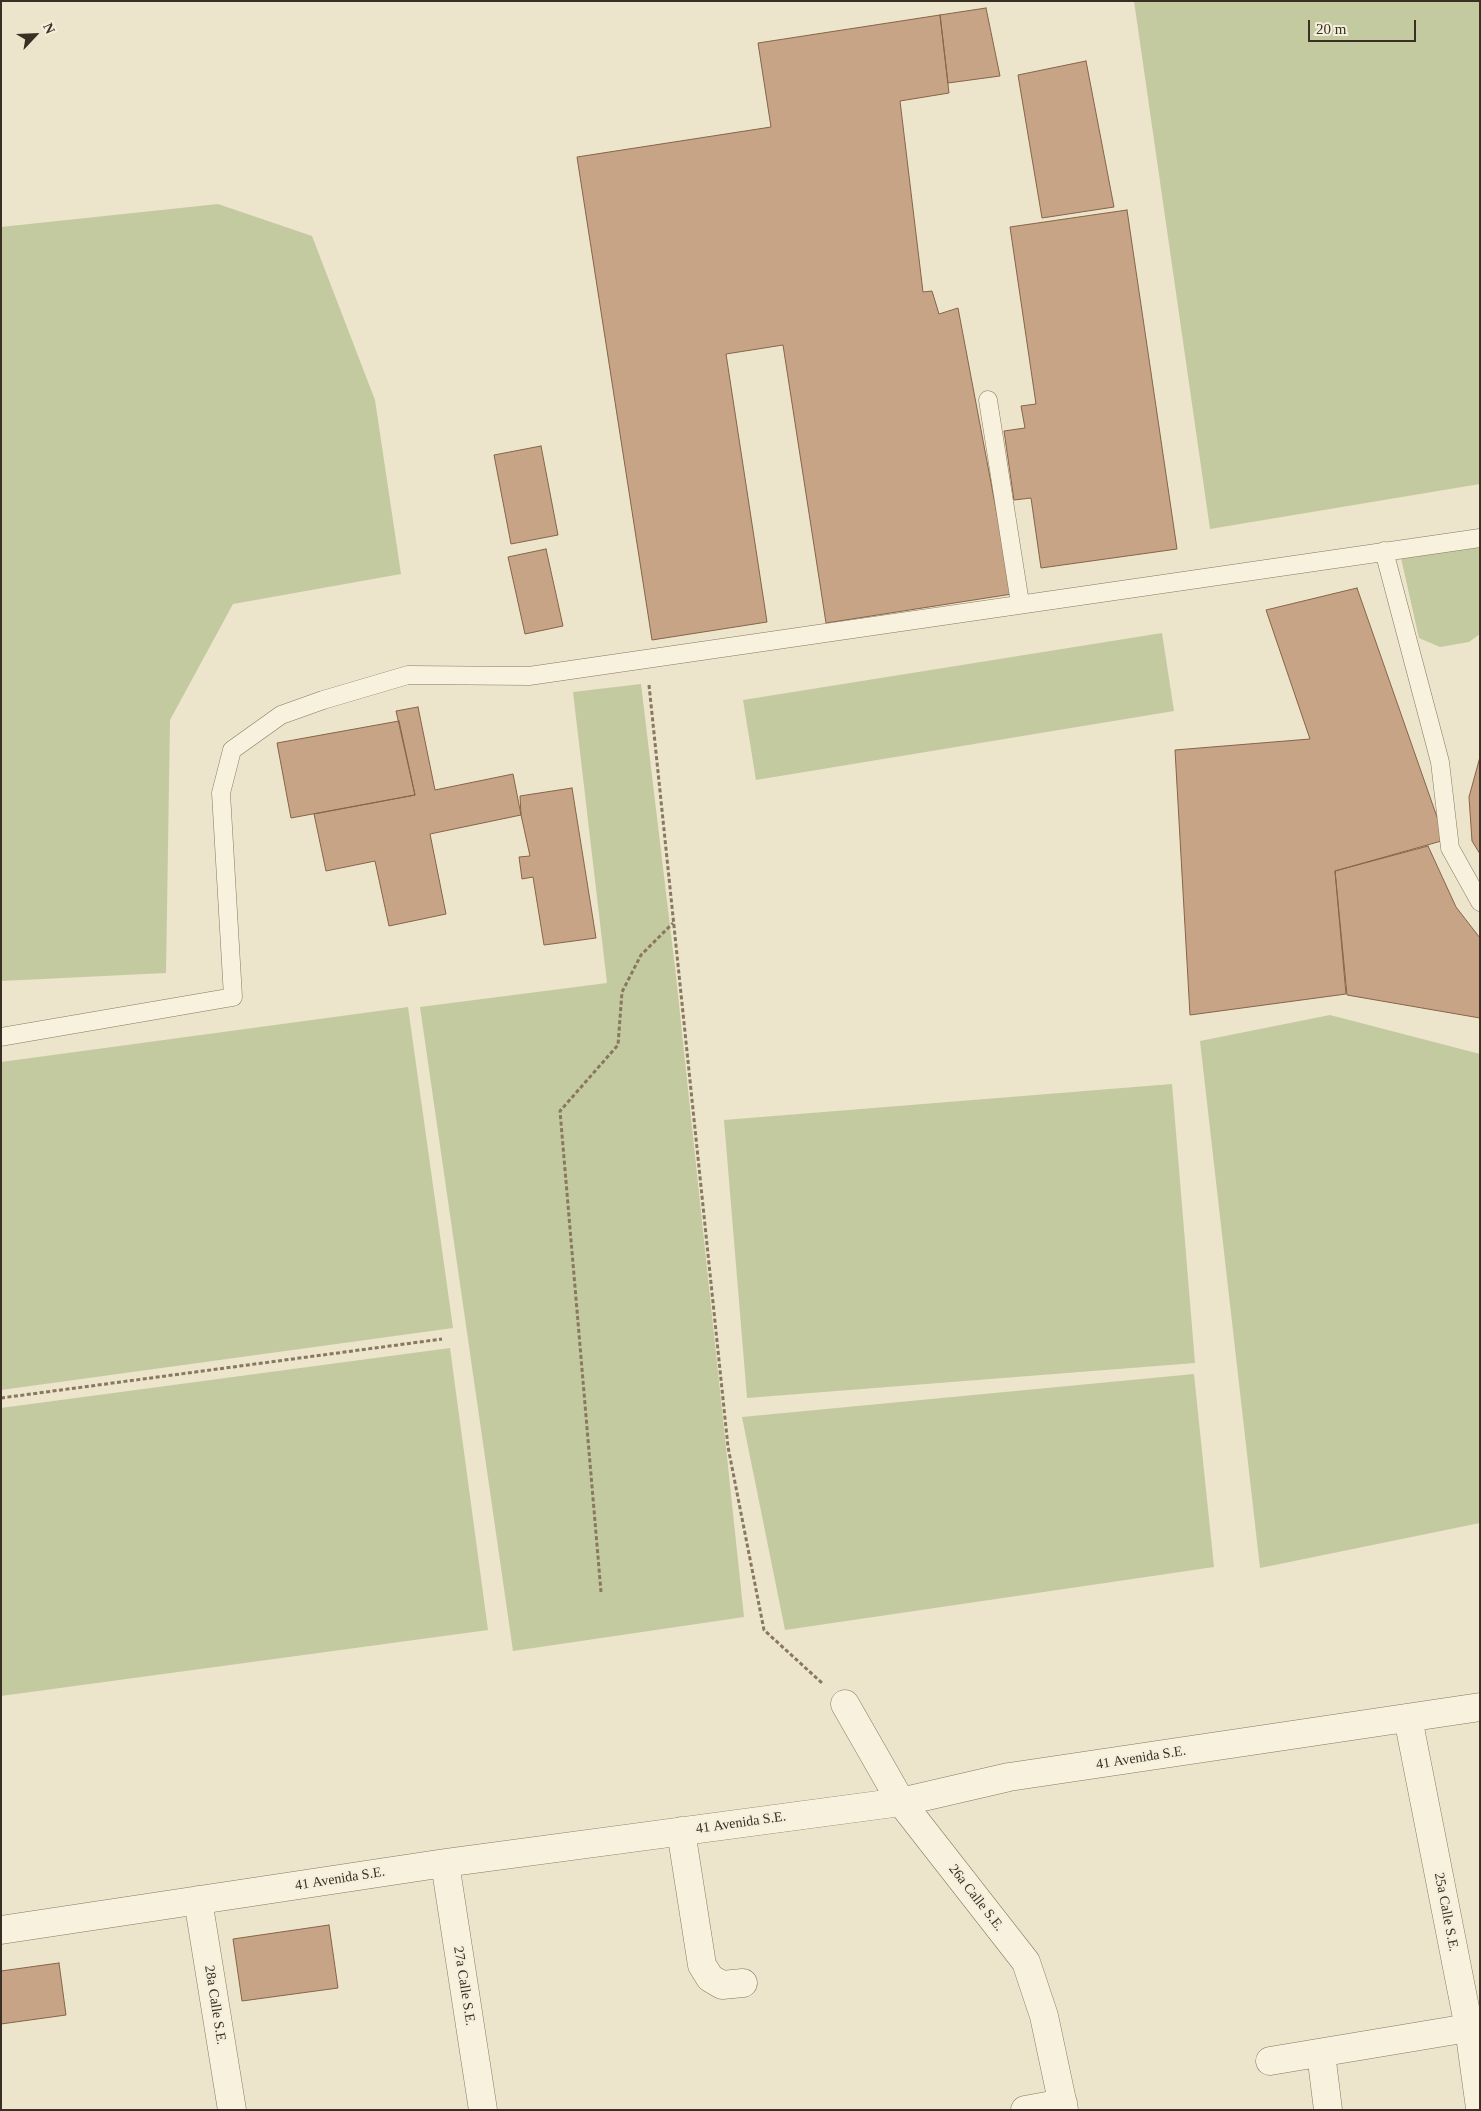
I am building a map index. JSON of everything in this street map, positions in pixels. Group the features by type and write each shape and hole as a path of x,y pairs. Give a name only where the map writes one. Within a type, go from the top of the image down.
{"street":[{"name":"26a Calle S.E.","path":"845,1704 900,1802 1026,1962 1044,2016 1064,2107"},
{"name":"41 Avenida S.E.","path":"1,1930 446,1863 900,1802 1009,1777 1480,1707"},
{"name":"25a Calle S.E.","path":"1408,1718 1474,2027 1480,2108"},
{"path":"681,1831 702,1965 710,1978 722,1985 743,1984"},
{"name":"27a Calle S.E.","path":"446,1863 483,2110"},
{"name":"28a Calle S.E.","path":"198,1900 232,2110"},
{"path":"1270,2061 1474,2027"},
{"path":"1321,2053 1328,2110"},
{"path":"1025,2110 1064,2107"}],"lane":[{"path":"988,400 1020,603"},
{"path":"1,1037 233,997 221,793 232,750 281,715 323,700 408,675 529,676 1020,603 1480,538"},
{"path":"1384,551 1440,762 1450,848 1480,902"}],"path":[{"path":"646,658 728,1447 764,1630 845,1704"},
{"path":"601,1592 560,1111 618,1045 622,992 641,955 673,922"},
{"path":"1,1398 442,1339"}],"green space":[{"path":"1134,1 1480,1 1480,484 1210,529"},
{"path":"218,204 312,236 375,400 401,574 233,604 170,720 166,973 1,981 1,227"},
{"path":"1480,547 1480,634 1469,642 1440,647 1419,638 1401,558"},
{"path":"1162,633 1174,711 756,780 743,700"},
{"path":"641,684 676,976 744,1617 513,1651 420,1007 607,983 573,692"},
{"path":"408,1007 453,1328 1,1390 1,1062"},
{"path":"1330,1015 1480,1054 1480,1523 1260,1568 1200,1041"},
{"path":"1172,1084 1195,1363 747,1398 724,1120"},
{"path":"450,1348 488,1630 1,1696 1,1408"},
{"path":"1194,1374 1214,1567 785,1630 742,1417"}],"building":[{"path":"986,8 1000,76 948,83 940,15"},
{"path":"940,15 949,93 900,101 923,292 932,291 939,314 958,308 1012,594 826,623 783,345 726,354 767,622 652,640 577,157 771,127 758,43"},
{"path":"1086,61 1114,207 1042,218 1018,75"},
{"path":"1127,210 1177,549 1041,568 1031,498 1014,500 1004,431 1025,428 1021,406 1036,404 1010,227"},
{"path":"541,446 558,535 511,544 494,455"},
{"path":"546,549 563,626 525,634 508,557"},
{"path":"1357,588 1445,840 1335,871 1346,994 1190,1015 1175,750 1310,739 1266,610"},
{"path":"418,707 435,790 513,774 521,815 430,834 446,914 389,926 375,861 326,871 314,814 415,795 396,711"},
{"path":"399,721 415,795 291,818 277,743"},
{"path":"1480,757 1480,854 1472,841 1469,797"},
{"path":"572,788 596,938 544,945 533,877 522,879 519,857 530,856 521,815 520,796"},
{"path":"1428,846 1456,907 1480,938 1480,1018 1347,995 1335,871"},
{"path":"329,1925 338,1988 242,2001 233,1939"},
{"path":"59,1963 66,2015 1,2024 1,1971"}]}
